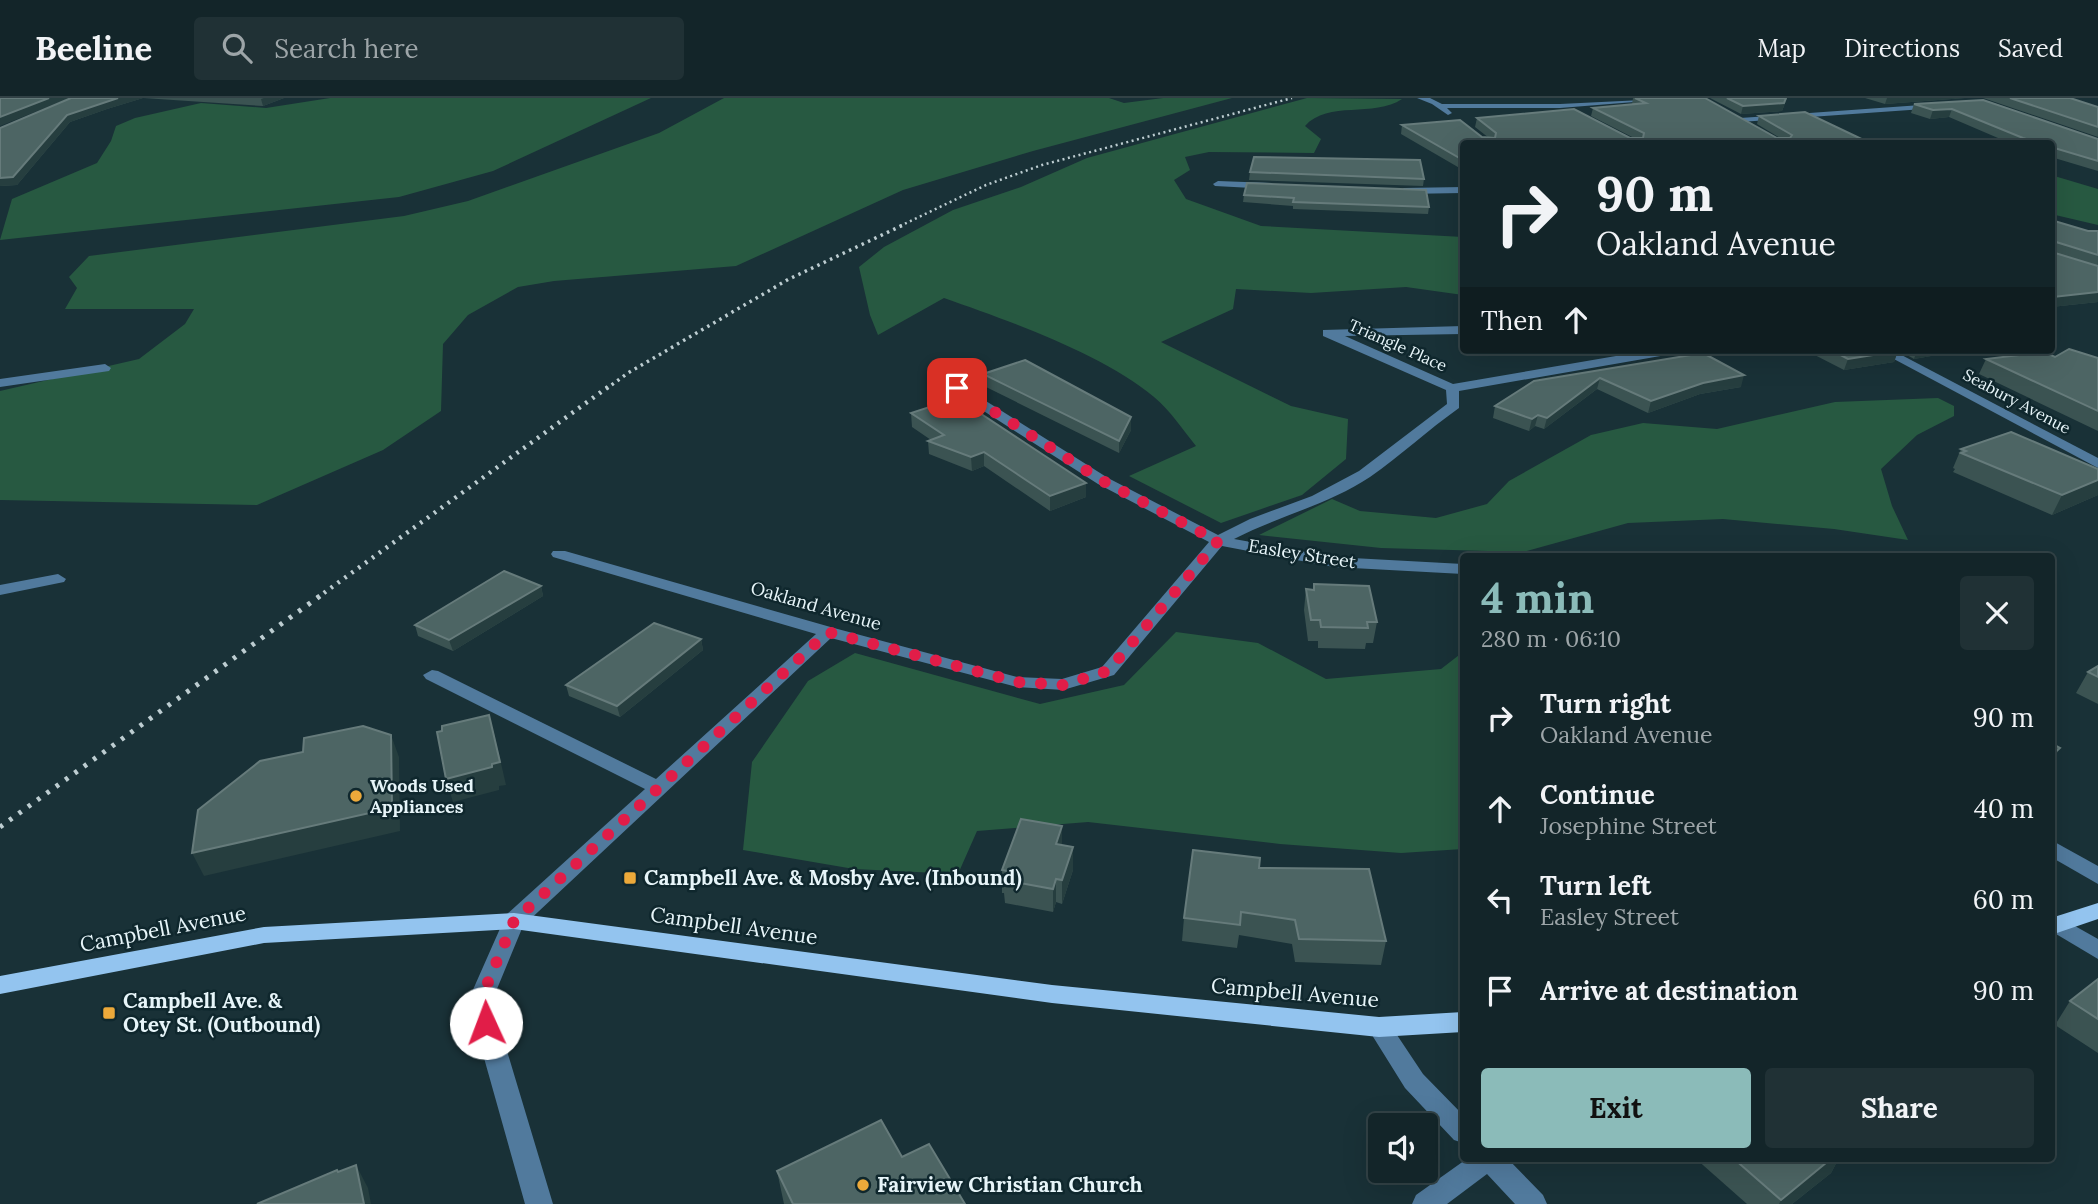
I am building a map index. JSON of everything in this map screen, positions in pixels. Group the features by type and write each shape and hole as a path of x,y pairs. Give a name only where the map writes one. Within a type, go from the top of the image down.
{"main road":[{"path":"2055,926 2098,911"},
{"name":"Campbell Avenue","path":"0,985 264,935 514,921 1052,994 1379,1027 1460,1022"}],"street":[{"path":"1421,98 1441,106 1560,106 1680,98"},
{"path":"1441,106 1459,124"},
{"path":"1560,106 1581,116"},
{"path":"1740,120 1940,106"},
{"path":"1729,114 1755,128"},
{"path":"1218,184 1286,187"},
{"path":"1393,190 1460,190"},
{"name":"Triangle Place","path":"1460,330 1327,333 1452,388 1649,354"},
{"name":"Seabury Avenue","path":"1891,354 2098,464"},
{"path":"0,383 105,368"},
{"name":"Easley Street","path":"936,374 1103,481 1218,541 1334,562 1460,569"},
{"path":"1218,541 1255,522 1317,499 1364,474 1454,405 1452,388"},
{"name":"Oakland Avenue","path":"559,554 828,632 1017,682 1063,685 1108,671 1218,541"},
{"path":"0,590 58,579"},
{"path":"539,1204 480,1001 514,921 828,632"},
{"path":"432,675 659,788"},
{"path":"2055,850 2098,876"},
{"path":"2055,926 2098,950"},
{"path":"1379,1027 1414,1081 1460,1129"},
{"path":"1426,1204 1484,1162"},
{"path":"1493,1162 1533,1204"}],"green space":[{"path":"330,98 651,98 493,171 399,197 0,240 12,199 97,163 111,141 116,126 135,118 201,103 266,108"},
{"path":"724,98 1109,98 1124,103 1163,98 1232,98 1033,151 903,190 736,266 554,281 518,287 468,315 443,344 441,411 383,450 257,505 0,500 0,391 139,359 185,324 194,309 65,309 77,288 69,277 89,256 404,216 468,201 659,133"},
{"path":"1307,98 1402,99 1378,108 1338,111 1315,118 1305,126 1321,139 1314,153 1209,152 1185,157 1190,170 1174,180 1186,199 1261,226 1460,237 1460,295 1406,287 1311,293 1236,289 1233,309 1161,342 1291,406 1348,419 1346,459 1302,495 1221,523 1129,476 1196,446 1165,408 1132,381 1081,352 997,317 944,298 878,335 870,315 859,267 884,247 953,210 1021,187 1087,158"},
{"path":"2055,176 2098,189 2098,225 2055,215"},
{"path":"1938,398 1954,406 1954,416 1917,435 1881,469 1892,506 1908,540 1834,529 1723,519 1628,523 1523,552 1381,548 1259,535 1332,499 1360,511 1436,518 1487,504 1509,481 1591,435 1643,423 1717,429 1835,402"},
{"path":"1176,632 1258,643 1326,679 1441,669 1460,654 1460,849 1401,853 1280,844 1088,822 977,831 958,874 854,869 743,850 752,762 808,681 855,653 1040,704 1124,685"}],"building":[{"path":"0,98 49,98 0,117"},
{"path":"71,98 118,98 67,115 13,177 0,178 0,128"},
{"path":"1635,98 1705,98 1777,138 1790,138 1792,135 1759,116 1805,112 1864,140 1460,140 1460,158 1402,125 1460,120 1482,137 1495,138 1496,133 1477,118 1574,109 1630,138 1643,138 1644,133 1593,108 1646,103"},
{"path":"1727,98 1786,98 1784,103 1743,106"},
{"path":"2010,98 2070,98 2098,107 2098,127"},
{"path":"1983,100 2098,139 2098,161 2055,148 2055,140 2029,140 1952,109 1933,110 1914,104"},
{"path":"1254,157 1420,160 1424,179 1250,172"},
{"path":"1247,183 1426,190 1429,207 1293,202 1294,198 1244,195"},
{"path":"2055,221 2088,231 2098,231 2098,255 2056,242"},
{"path":"2055,253 2098,266 2098,292 2055,297"},
{"path":"2069,349 2098,358 2098,411 1986,359 2027,354 2048,354 2055,357"},
{"path":"1697,354 1705,354 1744,375 1703,383 1651,401 1600,378 1547,418 1538,415 1532,419 1495,406 1534,381"},
{"path":"1839,354 1879,354 1848,359"},
{"path":"1025,360 1131,417 1119,441 983,374"},
{"path":"957,398 1086,483 1050,496 984,452 971,457 928,441 944,435 911,413"},
{"path":"2011,432 2098,469 2098,480 2062,495 1961,453 1966,451 1961,449"},
{"path":"504,571 541,586 449,640 415,625"},
{"path":"1314,584 1369,586 1377,622 1367,622 1368,628 1321,627 1320,620 1311,620 1306,589 1314,590"},
{"path":"654,623 701,639 617,706 566,685"},
{"path":"2098,666 2098,677 2088,672"},
{"path":"489,715 500,762 492,764 492,767 446,779 437,732 442,731 442,726"},
{"path":"363,726 391,735 392,808 192,853 198,810 260,761 303,752 304,738"},
{"path":"1021,819 1062,826 1056,844 1073,847 1062,880 1056,879 1053,889 1004,880 1007,871 1002,870"},
{"path":"1193,850 1260,858 1259,868 1369,869 1386,941 1299,939 1295,920 1241,912 1240,925 1184,918"},
{"path":"2098,979 2098,1019 2070,1001"},
{"path":"881,1120 902,1157 929,1144 965,1204 793,1204 777,1171"},
{"path":"1738,1162 1827,1162 1781,1200"},
{"path":"356,1165 364,1204 257,1204 337,1170 338,1172"}],"railway":[{"path":"900,226 986,185 1042,165 1292,98"},
{"path":"606,389 628,373 789,279 903,225"},
{"path":"317,598 608,387"},
{"path":"0,827 320,596"}],"place":[{"name":"Woods Used Appliances","path":"356,796"},
{"name":"Campbell Ave. & Mosby Ave. (Inbound)","path":"630,878"},
{"name":"Campbell Ave. & Otey St. (Outbound)","path":"109,1013"},
{"name":"Fairview Christian Church","path":"863,1185"}],"route":[{"path":"486,1023 480,1001 514,921 828,632 1017,682 1063,685 1108,671 1218,541 1103,481 957,388"}]}
